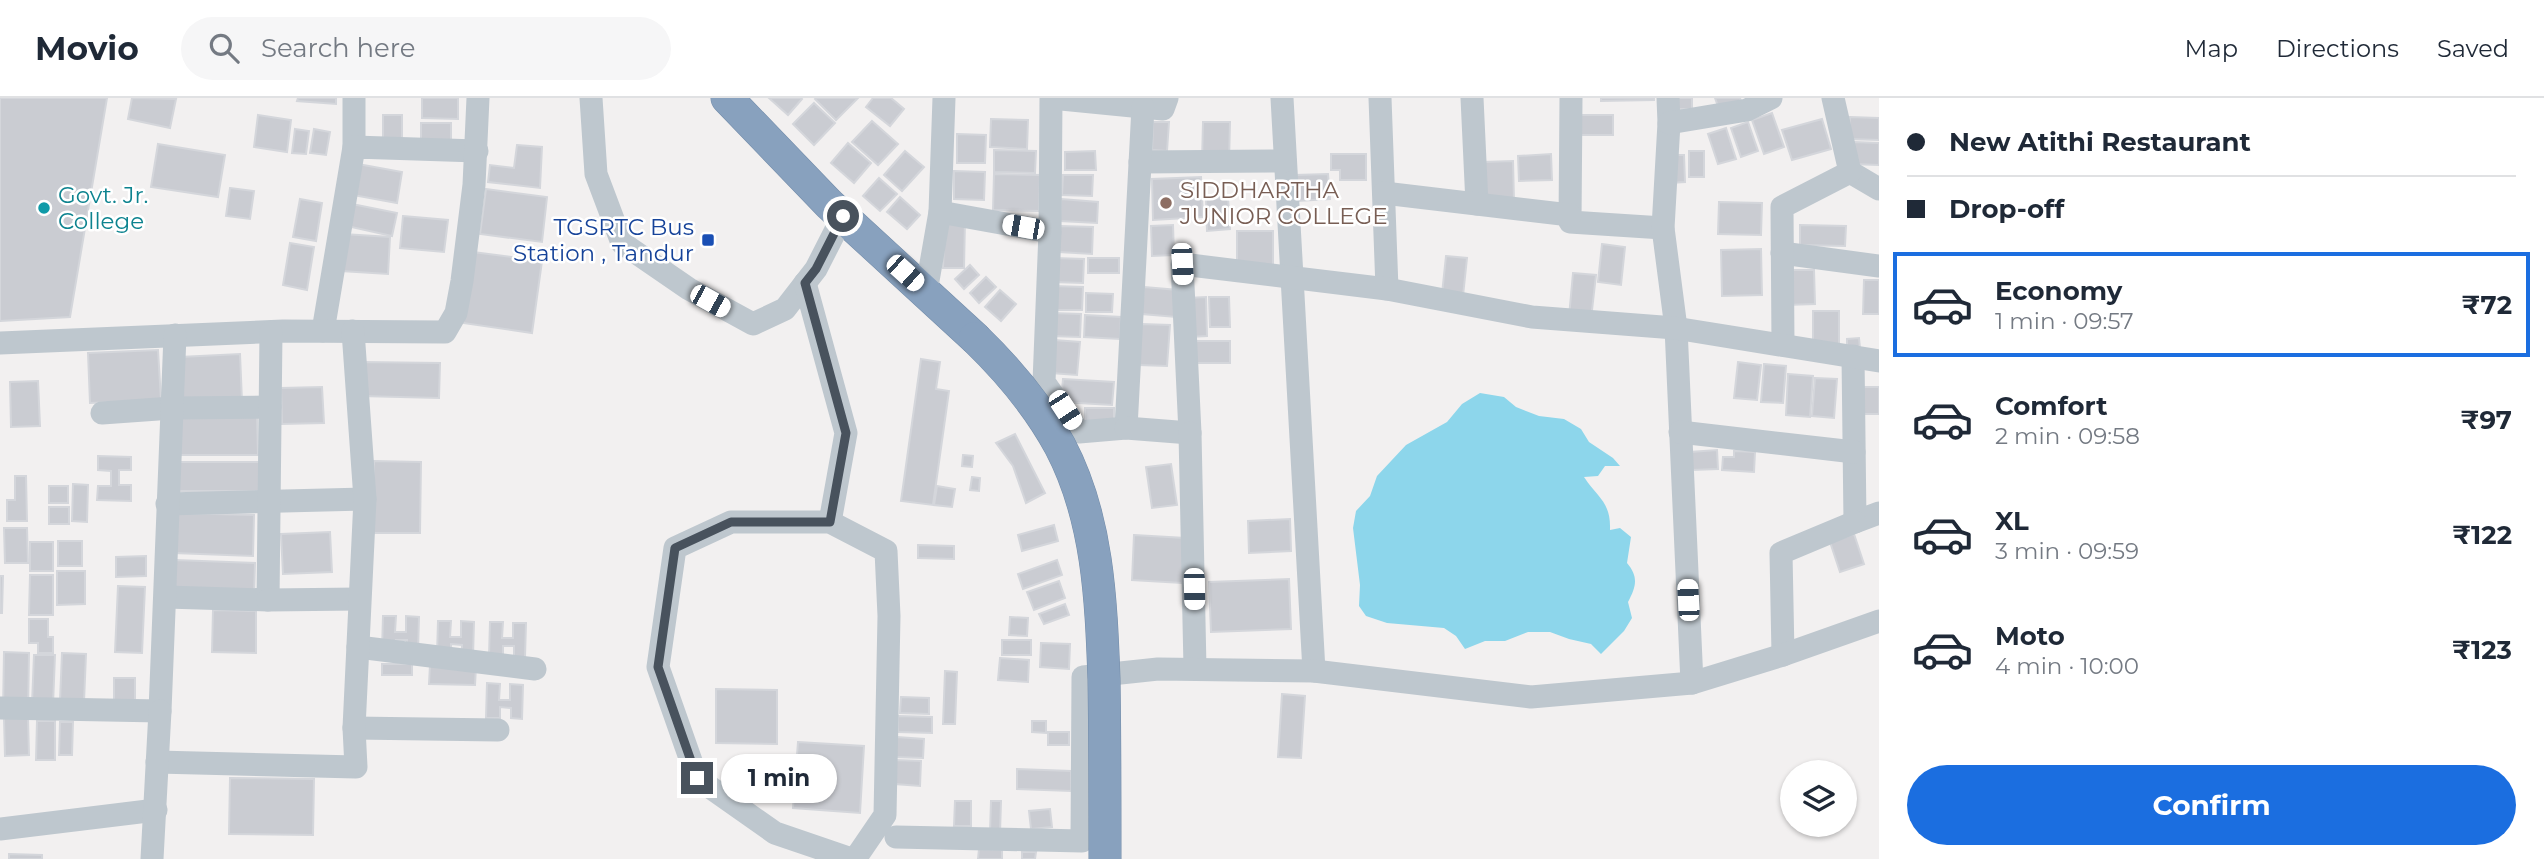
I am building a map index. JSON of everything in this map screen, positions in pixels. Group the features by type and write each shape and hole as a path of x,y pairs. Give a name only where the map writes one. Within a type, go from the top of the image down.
{"highway":[{"path":"727,98 843,216 1002,364 1040,413 1060,447 1076,484 1096,560 1105,711 1105,859"}],"street":[{"path":"323,331 354,148 354,98"},
{"path":"0,343 271,332 445,332 456,313 462,281 477,151 478,98"},
{"path":"590,98 596,174 622,243 689,289 753,324 785,309 816,269 843,216"},
{"path":"926,292 940,212 944,98"},
{"path":"1167,98 1163,109 1051,98 1050,232 1044,382 1079,432 1126,428 1190,433"},
{"path":"1282,98 1314,671"},
{"path":"1380,98 1387,289"},
{"path":"1472,98 1477,204"},
{"path":"1571,98 1570,222 1663,228"},
{"path":"1668,98 1663,228 1675,328 1692,683"},
{"path":"1669,123 1747,110 1771,98"},
{"path":"1833,98 1850,172 1879,189"},
{"path":"1126,428 1143,107"},
{"path":"354,148 477,151"},
{"path":"1140,162 1284,161"},
{"path":"1783,345 1782,207 1850,172"},
{"path":"1384,193 1570,215"},
{"path":"940,212 1050,232"},
{"path":"1782,253 1879,266"},
{"path":"1195,668 1190,433 1182,264 1387,289 1532,317 1675,328 1879,360"},
{"path":"805,283 846,433 830,522"},
{"path":"157,762 356,767 354,728 365,499 353,331"},
{"path":"268,600 271,332"},
{"path":"152,859 166,597 167,504 175,335"},
{"path":"1853,356 1854,522"},
{"path":"102,413 172,408 270,407"},
{"path":"1680,432 1854,452"},
{"path":"167,504 365,499"},
{"path":"1783,655 1781,553 1879,513"},
{"path":"731,522 830,522 886,551 889,616 885,815 853,859 775,833 697,778 658,667 675,548 731,522"},
{"path":"166,597 359,599"},
{"path":"896,837 1082,841 1083,677 1124,671 1195,668 1314,671 1531,697 1692,683 1879,621"},
{"path":"358,647 535,669"},
{"path":"0,708 160,711"},
{"path":"354,728 498,730"},
{"path":"0,828 156,810"}],"water":[{"path":"1480,393 1504,397 1516,407 1539,416 1564,419 1581,429 1589,442 1620,466 1605,466 1598,476 1584,477 1606,506 1610,530 1620,528 1631,537 1627,563 1635,578 1628,602 1632,618 1624,631 1601,654 1591,644 1550,632 1528,632 1505,641 1485,641 1465,649 1456,636 1444,628 1387,623 1366,616 1359,606 1360,585 1353,528 1356,511 1370,496 1377,476 1406,445 1447,422 1462,404"}],"building":[{"name":"Govt. Jr. College","path":"0,98 107,98 70,317 0,321"},
{"path":"132,98 176,99 170,128 128,119"},
{"path":"298,98 336,98 336,104 297,101"},
{"path":"422,98 458,98 458,119 422,118"},
{"path":"769,98 801,98 802,99 788,115"},
{"path":"816,98 858,98 836,120"},
{"path":"873,98 891,98 904,109 890,126 866,107"},
{"path":"1601,98 1654,98 1654,100 1601,101"},
{"path":"1673,98 1692,98 1692,109 1673,109"},
{"path":"1715,98 1740,98 1741,102 1719,109"},
{"path":"814,103 835,123 814,145 793,124"},
{"path":"1772,113 1784,147 1764,154 1752,120"},
{"path":"258,115 291,120 287,152 254,147"},
{"path":"383,115 402,115 402,138 383,138"},
{"path":"1578,115 1613,115 1613,135 1578,135"},
{"path":"1850,117 1879,118 1879,140 1849,139"},
{"path":"991,119 1028,120 1027,149 990,147"},
{"path":"1822,119 1831,149 1792,160 1782,130"},
{"path":"872,121 898,144 878,165 852,142"},
{"path":"1153,122 1169,122 1167,151 1152,150"},
{"path":"1203,122 1230,122 1229,163 1202,162"},
{"path":"1748,122 1758,151 1741,157 1731,128"},
{"path":"421,123 451,123 451,147 421,146"},
{"path":"1726,128 1736,159 1718,164 1708,134"},
{"path":"295,129 309,131 306,154 292,153"},
{"path":"314,129 330,132 326,155 310,153"},
{"path":"957,134 986,135 985,163 957,163"},
{"path":"1854,142 1879,143 1879,165 1852,164"},
{"path":"848,143 871,163 854,183 831,163"},
{"path":"158,144 225,155 218,197 151,187"},
{"path":"517,145 542,147 540,188 488,182 490,165 514,168"},
{"path":"994,150 1036,151 1035,173 994,172"},
{"path":"905,151 924,167 902,191 884,175"},
{"path":"1095,151 1096,170 1065,170 1065,152"},
{"path":"1689,151 1704,151 1704,177 1689,177"},
{"path":"1331,154 1366,154 1366,180 1340,180 1340,170 1331,170"},
{"path":"1551,154 1552,180 1519,181 1518,156"},
{"path":"1669,155 1684,155 1685,182 1669,183"},
{"path":"1513,161 1514,201 1484,202 1483,162"},
{"path":"358,164 402,172 397,203 353,195"},
{"path":"954,171 985,172 984,200 954,199"},
{"path":"994,174 1040,175 1039,211 993,210"},
{"path":"1328,174 1330,199 1297,201 1295,175"},
{"path":"1063,175 1093,175 1092,196 1062,195"},
{"path":"1201,177 1203,217 1153,220 1152,179"},
{"path":"879,178 897,194 880,211 863,196"},
{"path":"230,188 254,191 250,219 226,216"},
{"path":"486,189 547,197 542,242 480,234"},
{"path":"900,197 920,215 907,229 887,212"},
{"path":"1228,197 1230,229 1207,231 1206,198"},
{"path":"300,199 322,203 316,241 293,237"},
{"path":"1061,199 1098,202 1097,223 1060,221"},
{"path":"1719,202 1762,203 1761,235 1718,234"},
{"path":"352,204 397,213 392,236 347,226"},
{"path":"403,216 448,220 444,252 400,248"},
{"path":"945,220 965,220 964,268 943,268"},
{"path":"1173,225 1174,255 1152,256 1151,226"},
{"path":"1800,225 1846,226 1845,246 1800,245"},
{"path":"1060,226 1093,227 1092,254 1059,252"},
{"path":"1237,231 1273,231 1273,268 1237,268"},
{"path":"343,234 390,237 388,274 341,271"},
{"path":"290,243 314,247 307,290 283,285"},
{"path":"1602,244 1625,247 1621,285 1598,282"},
{"path":"1761,249 1762,295 1722,296 1721,250"},
{"path":"473,252 542,261 532,333 463,323"},
{"path":"1446,256 1467,258 1463,296 1442,294"},
{"path":"1054,258 1084,259 1083,283 1053,282"},
{"path":"1088,258 1119,258 1119,273 1088,273"},
{"path":"970,265 979,275 964,289 955,279"},
{"path":"1785,270 1814,270 1815,304 1786,305"},
{"path":"1573,273 1596,275 1591,319 1569,317"},
{"path":"986,277 996,287 979,303 970,293"},
{"path":"1864,280 1879,280 1879,314 1863,314"},
{"path":"1053,286 1083,287 1082,310 1052,310"},
{"path":"1144,287 1178,290 1176,317 1142,314"},
{"path":"1000,290 1016,304 1001,321 985,307"},
{"path":"1086,293 1113,294 1112,312 1086,312"},
{"path":"1206,297 1207,336 1189,337 1187,298"},
{"path":"1209,297 1229,297 1230,327 1210,327"},
{"path":"1813,311 1839,311 1839,347 1813,347"},
{"path":"1051,313 1081,314 1080,337 1050,336"},
{"path":"1085,315 1121,317 1120,339 1084,337"},
{"path":"1141,324 1170,325 1167,366 1139,365"},
{"path":"1859,338 1860,348 1847,348 1847,339"},
{"path":"1054,340 1080,342 1077,375 1051,373"},
{"path":"1192,341 1230,341 1230,363 1192,363"},
{"path":"158,350 161,400 90,403 88,353"},
{"path":"240,354 242,401 182,404 180,357"},
{"path":"921,359 940,362 936,389 949,391 933,505 901,501"},
{"path":"362,362 440,363 439,398 361,396"},
{"path":"1738,362 1761,365 1757,400 1734,398"},
{"path":"1764,364 1786,366 1783,403 1761,402"},
{"path":"1788,374 1813,376 1810,417 1786,415"},
{"path":"1815,378 1837,379 1834,418 1812,416"},
{"path":"1063,379 1114,382 1112,405 1061,402"},
{"path":"38,381 40,426 11,427 10,382"},
{"path":"322,387 324,423 282,424 281,388"},
{"path":"1857,387 1879,387 1879,414 1858,414"},
{"path":"1085,408 1114,408 1114,423 1085,423"},
{"path":"257,412 258,455 176,455 176,413"},
{"path":"1015,434 1045,493 1026,503 1013,466 996,443"},
{"path":"1717,450 1718,469 1692,470 1690,452"},
{"path":"1734,451 1755,452 1754,472 1722,470 1723,457 1734,457"},
{"path":"963,455 973,456 972,467 962,466"},
{"path":"98,456 131,457 131,470 119,470 119,485 131,485 131,501 97,500 98,486 111,486 111,471 98,470"},
{"path":"374,461 421,462 420,533 373,533"},
{"path":"176,462 260,462 260,491 176,491"},
{"path":"1171,464 1177,505 1152,508 1146,467"},
{"path":"15,476 26,476 27,521 7,521 7,500 15,500"},
{"path":"972,477 980,478 979,491 970,490"},
{"path":"73,484 88,485 87,522 72,521"},
{"path":"49,486 68,486 68,503 49,503"},
{"path":"937,486 955,489 952,507 934,505"},
{"path":"49,507 69,507 69,524 49,524"},
{"path":"176,513 254,515 253,556 174,553"},
{"path":"1290,519 1291,551 1249,553 1248,521"},
{"path":"1054,525 1058,541 1022,551 1018,535"},
{"path":"4,528 27,528 28,563 5,563"},
{"path":"330,532 332,572 283,574 281,534"},
{"path":"1854,534 1864,564 1840,572 1830,542"},
{"path":"1134,535 1185,538 1182,583 1132,580"},
{"path":"58,541 82,541 82,566 58,566"},
{"path":"30,542 53,542 53,571 30,571"},
{"path":"918,545 954,546 954,559 918,558"},
{"path":"146,556 146,576 116,577 116,557"},
{"path":"175,560 255,563 254,596 173,593"},
{"path":"1057,560 1062,575 1023,589 1018,574"},
{"path":"57,571 85,571 85,604 57,605"},
{"path":"30,575 53,575 53,615 29,615"},
{"path":"0,576 3,576 2,613 0,613"},
{"path":"1289,579 1291,629 1211,632 1209,582"},
{"path":"1059,581 1065,598 1034,610 1027,592"},
{"path":"118,586 145,587 142,653 115,652"},
{"path":"1065,604 1069,615 1044,624 1039,614"},
{"path":"213,610 256,611 256,653 212,652"},
{"path":"383,616 396,616 395,632 406,632 406,616 419,617 418,651 407,651 407,640 396,640 396,650 382,650"},
{"path":"1010,617 1028,618 1027,636 1009,635"},
{"path":"29,619 48,619 48,637 53,637 53,653 38,653 38,643 29,643"},
{"path":"438,621 451,621 450,637 461,637 461,621 474,622 473,656 462,655 462,645 451,644 451,655 437,655"},
{"path":"490,622 503,622 502,638 513,638 513,623 526,623 525,657 514,657 514,646 503,646 503,656 489,656"},
{"path":"1002,640 1031,640 1031,655 1002,655"},
{"path":"1041,643 1070,644 1069,669 1040,667"},
{"path":"4,652 29,653 28,713 3,713"},
{"path":"62,653 86,654 84,702 60,701"},
{"path":"34,655 55,655 53,705 32,704"},
{"path":"1000,658 1029,660 1028,682 998,680"},
{"path":"382,664 412,664 412,675 382,675"},
{"path":"430,665 476,667 475,685 429,684"},
{"path":"945,671 957,672 955,724 943,724"},
{"path":"114,678 135,678 135,703 114,703"},
{"path":"487,683 500,684 499,700 510,700 510,684 523,685 522,719 511,718 511,708 500,707 500,718 486,718"},
{"path":"716,689 777,690 777,744 716,743"},
{"path":"1282,694 1305,696 1301,758 1278,757"},
{"path":"901,697 929,698 929,714 900,713"},
{"path":"898,716 932,717 932,733 898,732"},
{"path":"4,718 28,718 29,755 5,756"},
{"path":"37,721 55,721 55,760 36,760"},
{"path":"1032,721 1046,721 1046,733 1032,732"},
{"path":"60,722 73,722 72,755 59,755"},
{"path":"1048,732 1069,732 1069,745 1048,745"},
{"path":"897,737 924,739 923,758 895,757"},
{"path":"798,742 864,746 860,813 793,808"},
{"path":"896,760 921,761 920,786 895,784"},
{"path":"1017,769 1071,771 1071,791 1017,789"},
{"path":"230,778 314,779 313,835 229,834"},
{"path":"955,801 971,801 971,826 954,826"},
{"path":"991,801 1001,801 1000,833 990,833"},
{"path":"1050,809 1052,827 1031,829 1029,811"},
{"path":"979,849 1002,850 1002,859 978,859"},
{"path":"1022,852 1036,852 1035,859 1022,859"},
{"path":"9,854 42,855 42,859 9,859"}],"place":[{"name":"SIDDHARTHA JUNIOR COLLEGE","path":"1166,203"},
{"name":"Govt. Jr. College","path":"44,208"},
{"name":"TGSRTC Bus Station , Tandur","path":"708,240"}],"route":[{"path":"697,778 658,667 675,548 731,522 830,522 846,433 805,283 816,269 843,216"}]}
